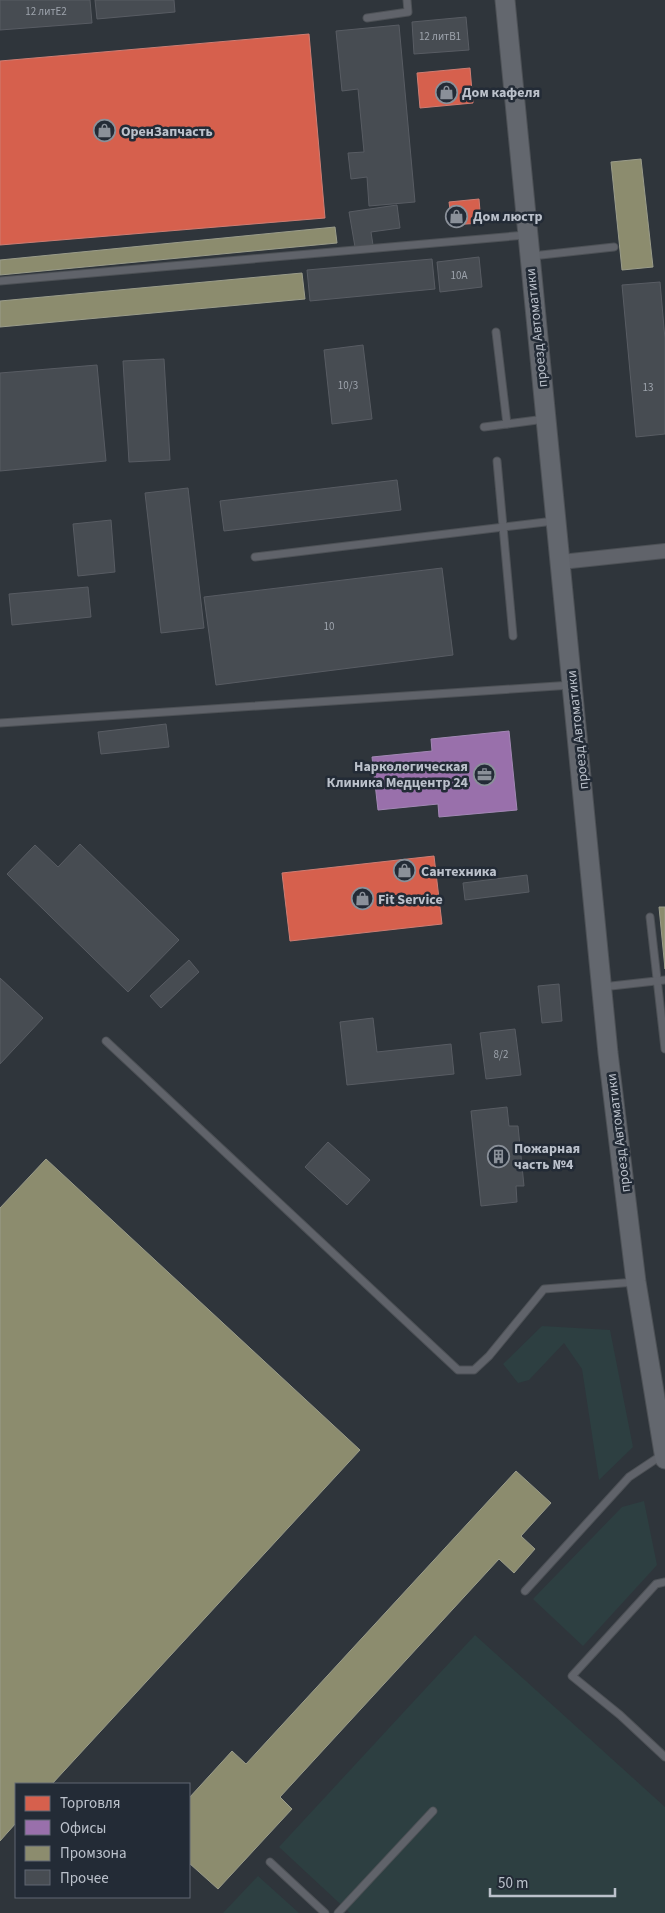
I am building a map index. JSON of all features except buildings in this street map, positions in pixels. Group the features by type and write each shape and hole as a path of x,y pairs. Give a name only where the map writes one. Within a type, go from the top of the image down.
{"main road":[{"name":"проезд Автоматики","path":"505,0 608,1053 636,1282 662,1423 665,1456"}],"street":[{"path":"561,562 665,551"}],"lane":[{"path":"367,18 408,12 407,0"},
{"path":"0,281 527,235"},
{"path":"529,256 614,247"},
{"path":"496,332 507,424"},
{"path":"484,427 546,419"},
{"path":"497,461 513,636"},
{"path":"254,557 556,520"},
{"path":"0,723 573,685"},
{"path":"650,918 665,1049"},
{"path":"602,987 665,980"},
{"path":"106,1041 458,1370 474,1370 489,1356 544,1289 636,1282"},
{"path":"525,1591 629,1477 665,1456"},
{"path":"665,1582 656,1584 572,1676 620,1715 665,1758"},
{"path":"338,1913 432,1811"},
{"path":"270,1862 326,1913"}],"shaded area":[{"path":"542,1326 610,1330 633,1447 599,1480 582,1369 564,1343 529,1380 518,1383 503,1364"},
{"path":"644,1501 657,1565 583,1646 533,1599 622,1507"},
{"path":"475,1635 665,1807 665,1913 350,1913 279,1847"},
{"path":"258,1876 299,1913 223,1913"}],"place":[{"name":"Дом кафеля","path":"446,92"},
{"name":"ОренЗапчасть","path":"105,131"},
{"name":"Дом люстр","path":"457,216"},
{"name":"Наркологическая Клиника Медцентр 24","path":"484,774"},
{"name":"Сантехника","path":"405,871"},
{"name":"Fit Service","path":"362,899"},
{"name":"Пожарная часть №4","path":"498,1156"}]}
